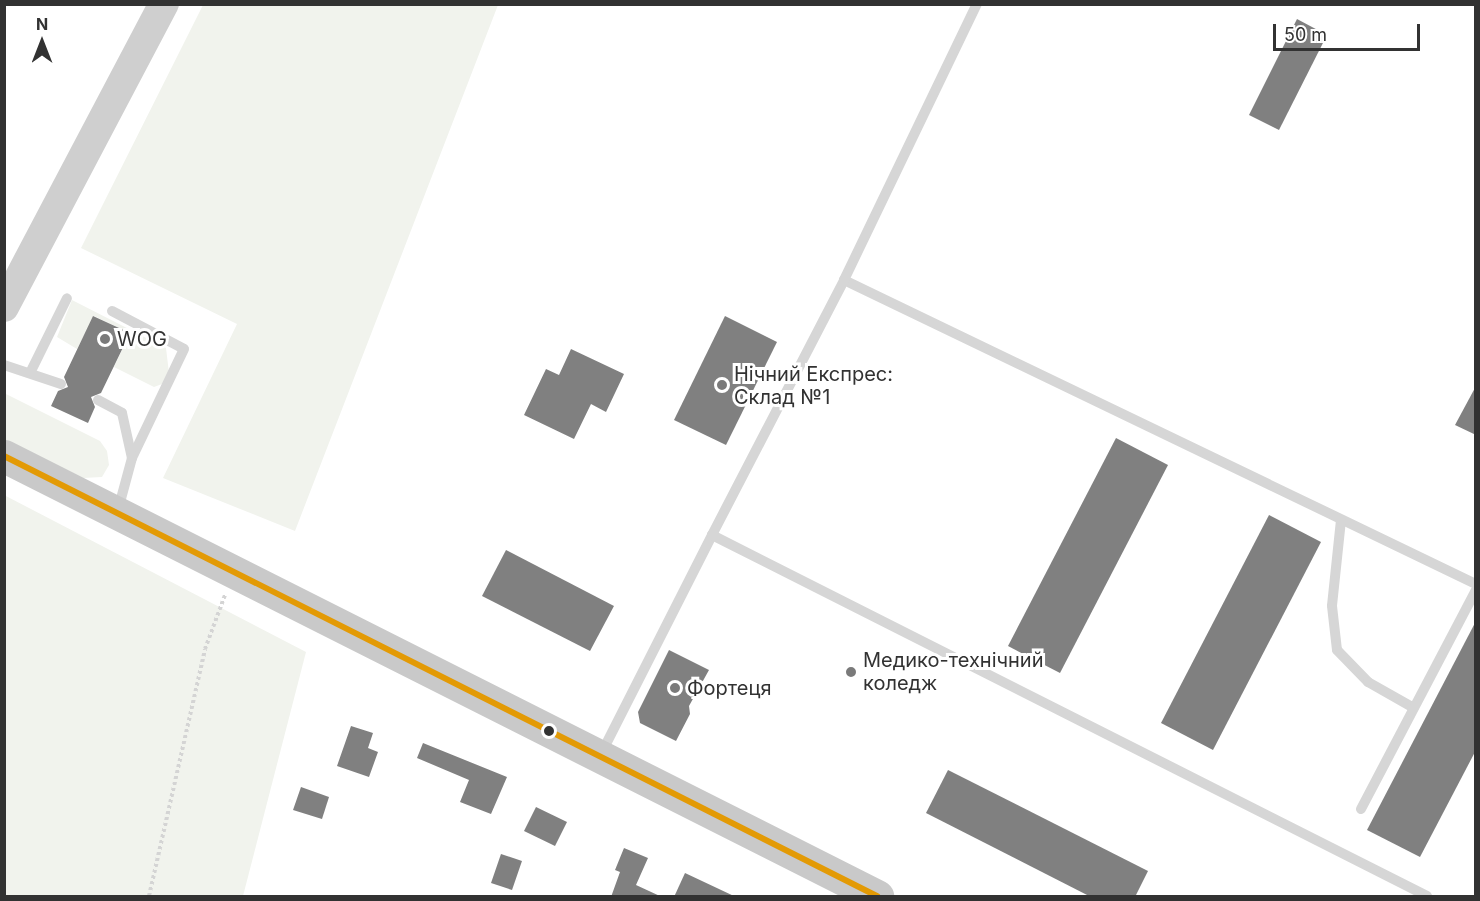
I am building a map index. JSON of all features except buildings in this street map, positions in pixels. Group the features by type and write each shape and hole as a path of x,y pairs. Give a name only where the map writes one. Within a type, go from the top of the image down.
{"main road":[{"path":"4,456 877,897"}],"street":[{"path":"4,307 164,4"}],"lane":[{"path":"599,757 844,280 977,4"},
{"path":"844,280 1476,584"},
{"path":"31,371 67,298"},
{"path":"112,311 184,349 132,458 117,513"},
{"path":"4,365 31,371 62,384"},
{"path":"98,400 122,412 132,458"},
{"path":"1341,520 1332,606 1337,650 1368,682 1413,707"},
{"path":"712,535 1427,897"},
{"path":"1361,808 1476,590"}],"path":[{"path":"149,897 205,649 234,572"}],"shaded area":[{"path":"203,5 498,5 295,531 163,478 237,324 81,248"},
{"path":"72,300 166,348 169,373 162,384 154,387 114,367 130,333 94,316 77,349 57,337"},
{"path":"4,393 100,441 107,451 109,465 102,477 83,478 5,440"},
{"path":"4,495 306,652 243,896 5,896"}],"transit line":[{"path":"4,456 877,896"}],"place":[{"name":"WOG","path":"105,339"},
{"name":"Нічний Експрес: Склад №1","path":"722,385"},
{"name":"Медико-технічний коледж","path":"851,672"},
{"name":"Фортеця","path":"675,688"}]}
